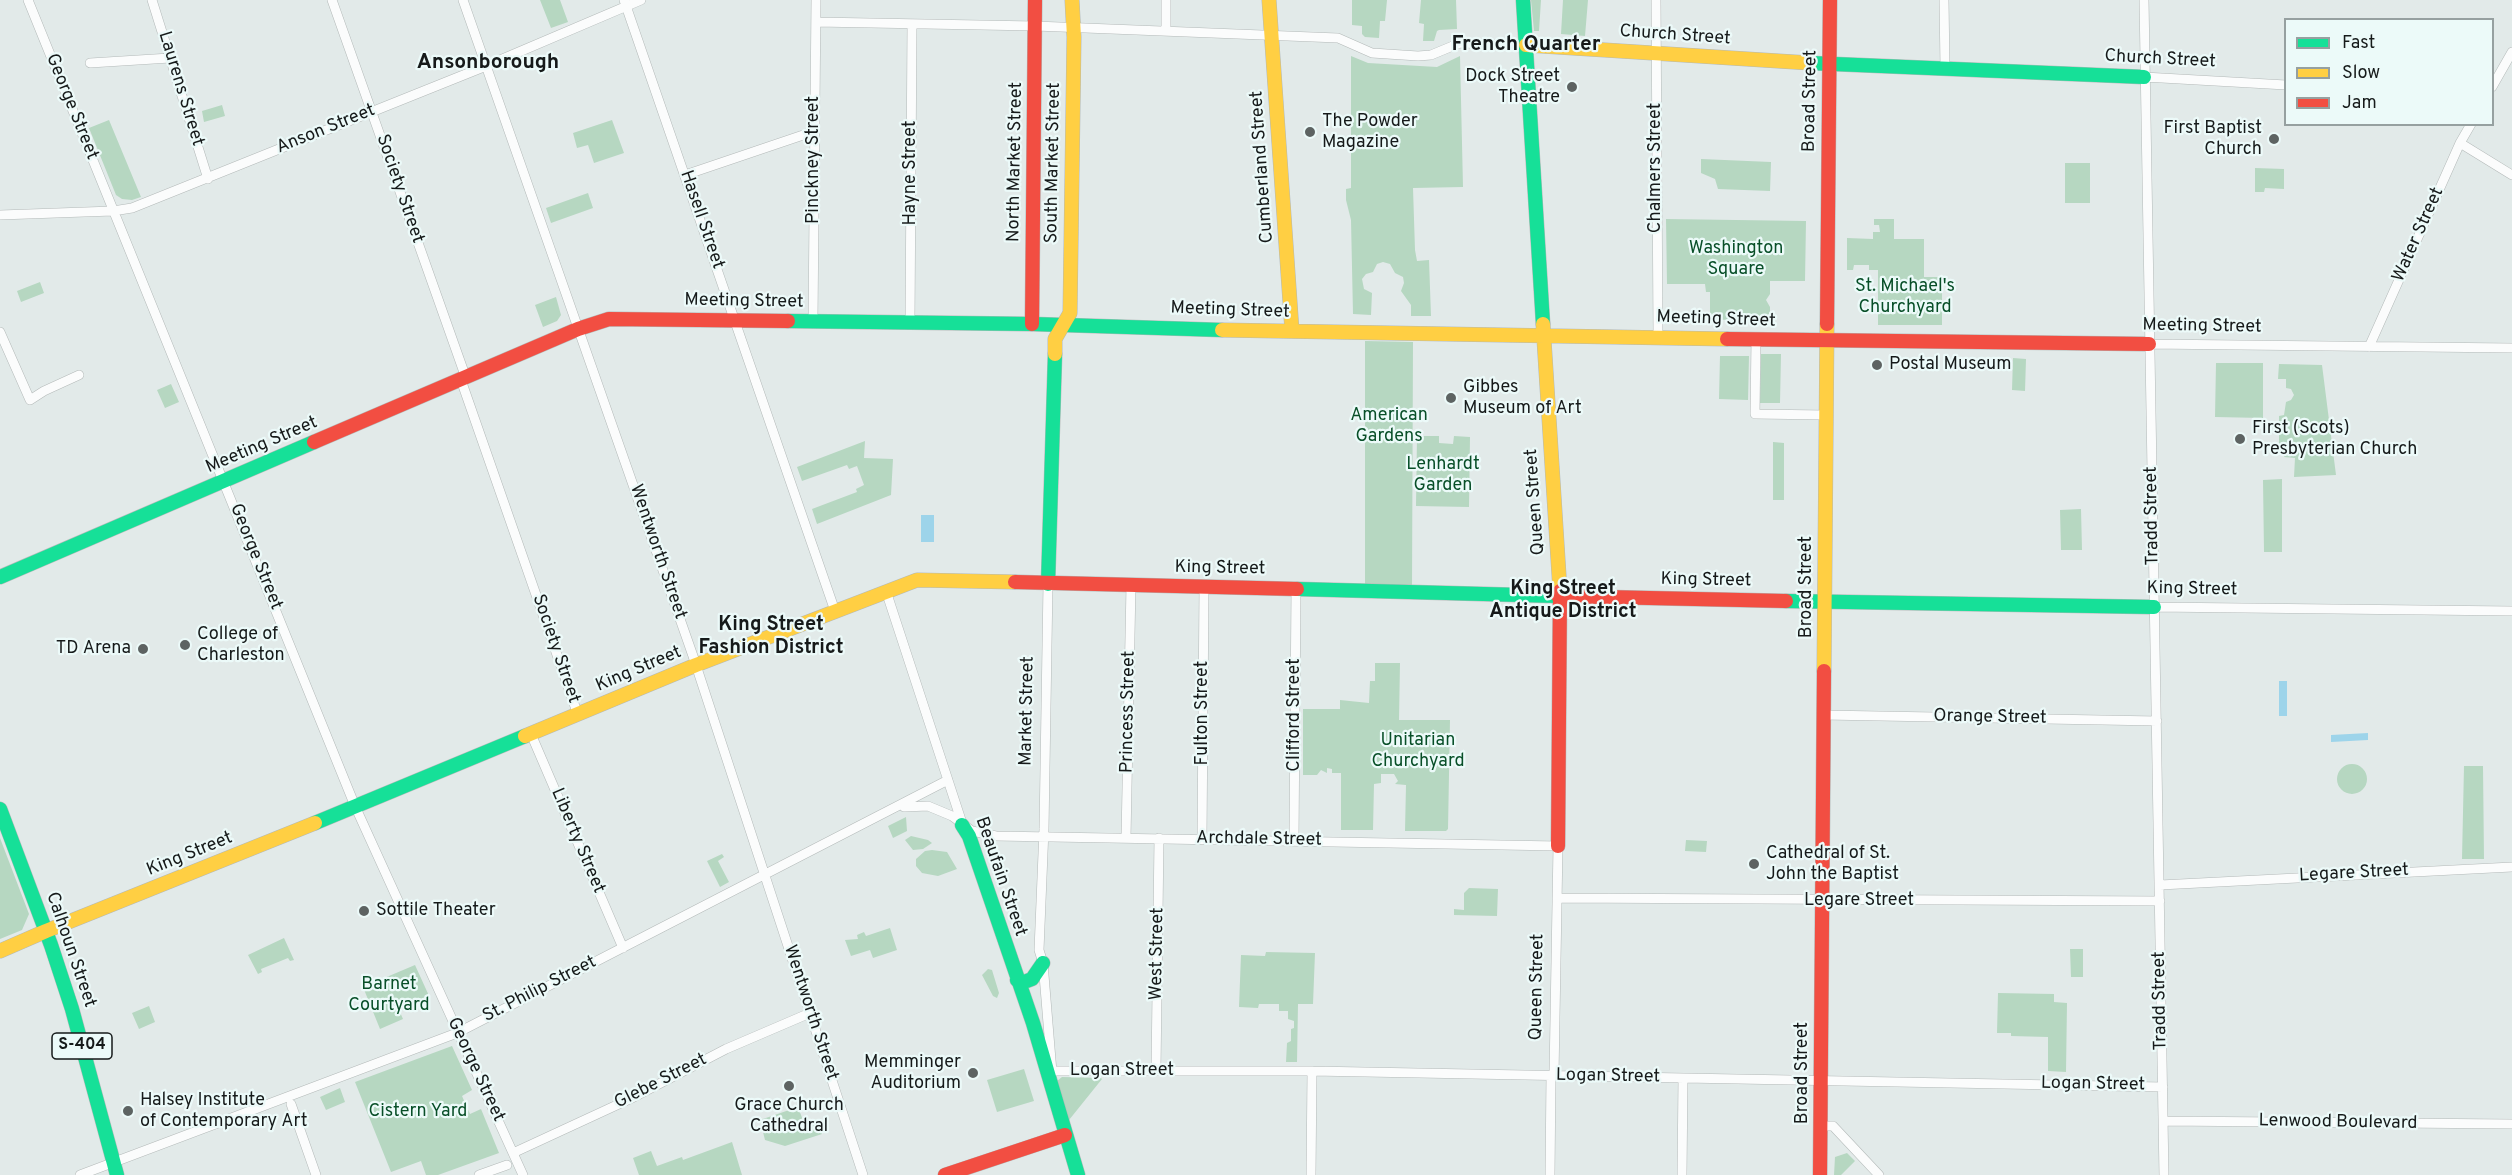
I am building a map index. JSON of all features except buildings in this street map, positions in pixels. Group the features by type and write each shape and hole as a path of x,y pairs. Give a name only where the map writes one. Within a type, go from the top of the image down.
{"street":[{"name":"George Street","path":"28,0 356,806 523,1175"},
{"name":"Laurens Street","path":"152,0 208,178"},
{"name":"Society Street","path":"332,0 578,715"},
{"name":"Wentworth Street","path":"463,0 696,665 863,1175"},
{"name":"Anson Street","path":"0,215 113,211 132,208 486,66 625,3 641,0"},
{"name":"Pinckney Street","path":"813,321 816,0"},
{"name":"North Market Street","path":"1032,324 1035,0"},
{"name":"South Market Street","path":"1063,325 1070,313 1074,37 1072,0"},
{"path":"1166,0 1166,31"},
{"name":"Cumberland Street","path":"1269,0 1292,331"},
{"name":"Queen Street","path":"1523,0 1560,596 1558,846 1550,1175"},
{"name":"Chalmers Street","path":"1656,0 1658,336"},
{"name":"Broad Street","path":"1820,1175 1830,0"},
{"path":"1944,0 1945,68"},
{"name":"Tradd Street","path":"2144,0 2164,1175"},
{"name":"Hasell Street","path":"625,3 835,611"},
{"name":"Church Street","path":"816,22 1272,34 1338,38 1372,53 1418,56 1431,55 1460,43 1526,45 1830,64 2284,85"},
{"name":"Hayne Street","path":"910,322 912,24"},
{"path":"2494,85 2512,52"},
{"path":"90,63 170,58"},
{"name":"Water Street","path":"2369,347 2460,143 2470,126"},
{"path":"685,175 814,131"},
{"path":"2460,143 2512,175"},
{"name":"Meeting Street","path":"0,577 578,329 616,319 1032,324 1826,341 2512,348"},
{"name":"Market Street","path":"1055,1099 1043,963 1039,950 1044,837 1055,339 1063,325"},
{"path":"0,332 30,400 79,375"},
{"path":"1756,339 1755,414 1825,415"},
{"name":"King Street","path":"0,951 696,665 886,591 922,580 1825,602 2512,611"},
{"name":"Princess Street","path":"1126,838 1131,585"},
{"name":"Fulton Street","path":"1202,839 1204,586"},
{"name":"Clifford Street","path":"1294,841 1296,588"},
{"name":"Beaufain Street","path":"886,591 962,825 969,836 1033,1023 1078,1175"},
{"name":"Orange Street","path":"1824,715 2157,721"},
{"name":"Liberty Street","path":"531,734 623,948"},
{"name":"St. Philip Street","path":"80,1175 115,1168 457,1033 948,780"},
{"name":"St. Philip Street","path":"884,813 909,805 919,805 950,815 962,825"},
{"name":"Calhoun Street","path":"0,809 46,931 72,1009 115,1168"},
{"name":"Archdale Street","path":"962,825 972,831 987,835 1558,846"},
{"name":"West Street","path":"1156,1070 1160,838"},
{"name":"Legare Street","path":"2160,885 2512,867"},
{"name":"Legare Street","path":"1557,898 2160,902"},
{"path":"1017,980 1024,982 1032,979 1043,963"},
{"name":"Glebe Street","path":"513,1153 632,1098 726,1049 810,1013"},
{"name":"Logan Street","path":"1052,1071 1312,1071 2163,1087"},
{"path":"1311,1175 1312,1071"},
{"path":"1682,1175 1683,1078"},
{"path":"291,1104 316,1175"},
{"name":"Lenwood Boulevard","path":"2163,1121 2512,1124"},
{"path":"1820,1126 1833,1126 1879,1175"},
{"path":"945,1175 1065,1135"},
{"path":"480,1175 507,1166"}],"green space":[{"path":"540,0 560,0 568,22 551,28"},
{"path":"1352,0 1387,0 1385,21 1380,21 1379,38 1365,37 1362,34 1362,26 1352,25"},
{"path":"1421,0 1456,0 1457,29 1439,30 1434,41 1423,41 1424,24 1419,23"},
{"path":"1531,0 1541,0 1539,31 1534,31"},
{"path":"1563,0 1588,0 1585,36 1561,34"},
{"path":"1351,56 1368,63 1437,67 1460,56 1463,187 1413,188 1415,250 1417,261 1429,260 1431,316 1411,316 1411,305 1401,291 1404,283 1403,277 1395,273 1390,264 1383,262 1377,264 1373,272 1366,274 1362,279 1364,289 1372,293 1371,315 1353,314 1351,220 1346,200 1346,189 1351,188"},
{"path":"222,105 225,116 204,122 202,111"},
{"path":"109,120 141,197 132,200 122,199 116,195 89,128"},
{"path":"612,120 624,153 594,163 588,145 577,148 573,133"},
{"path":"1701,159 1771,162 1770,191 1718,189 1715,179 1701,173"},
{"path":"2065,163 2090,163 2090,203 2065,203"},
{"path":"2255,168 2284,169 2284,189 2265,188 2264,192 2255,192"},
{"path":"588,193 593,208 551,223 546,208"},
{"name":"Washington Square","path":"1666,219 1806,221 1805,281 1770,281 1770,294 1766,300 1770,307 1770,319 1710,320 1710,292 1706,292 1705,284 1667,284"},
{"name":"St. Michael's Churchyard","path":"1874,219 1894,219 1894,239 1924,239 1924,277 1942,277 1942,325 1878,325 1878,270 1869,270 1869,265 1854,265 1853,270 1847,270 1847,238 1873,239 1873,232 1880,232 1879,225 1874,225"},
{"path":"40,282 44,293 21,302 17,291"},
{"path":"556,297 561,315 557,321 543,327 535,305"},
{"name":"American Gardens","path":"1365,341 1413,342 1412,587 1365,586"},
{"path":"1761,354 1781,354 1780,403 1760,403"},
{"path":"1720,356 1749,356 1748,400 1719,399"},
{"path":"2013,358 2026,359 2025,391 2012,390"},
{"path":"2216,363 2263,363 2263,418 2215,417"},
{"path":"2279,364 2322,365 2336,475 2294,477 2295,458 2284,457 2285,445 2279,444 2279,416 2284,415 2286,402 2294,395 2291,389 2286,388 2286,379 2278,379"},
{"path":"171,384 179,402 165,408 157,390"},
{"name":"Lenhardt Garden","path":"1417,436 1439,436 1439,443 1453,444 1454,436 1470,437 1469,507 1416,506"},
{"path":"865,441 864,458 893,459 891,495 817,524 812,509 857,492 856,489 864,485 857,466 849,469 847,465 802,481 797,467"},
{"path":"1773,442 1784,443 1784,500 1773,500"},
{"path":"2282,479 2282,552 2264,552 2263,480"},
{"path":"2081,509 2082,550 2061,550 2060,510"},
{"name":"Unitarian Churchyard","path":"1375,663 1400,663 1399,720 1450,720 1448,829 1446,831 1405,831 1406,785 1395,784 1398,781 1394,774 1381,774 1381,783 1374,784 1373,830 1341,830 1341,773 1332,773 1332,769 1327,768 1327,773 1321,770 1317,775 1303,775 1303,709 1340,709 1340,700 1369,703 1370,681 1375,681"},
{"path":"2352,764 2362,769 2367,779 2362,789 2352,794 2342,789 2337,779 2342,769"},
{"path":"2464,766 2483,766 2484,859 2462,859"},
{"path":"906,817 907,831 893,838 888,826"},
{"path":"911,836 932,843 923,849 913,850 905,840"},
{"path":"0,838 29,914 22,930 0,939"},
{"path":"1686,840 1707,841 1706,852 1685,851"},
{"path":"925,851 947,852 957,869 938,876 922,873 916,866 916,859"},
{"path":"722,854 724,857 718,861 729,882 720,887 707,861"},
{"path":"1469,888 1498,889 1497,916 1454,915 1454,909 1464,910 1464,893"},
{"path":"890,928 897,950 873,958 870,950 851,956 845,940 858,939 857,935 864,932 866,936"},
{"path":"284,938 294,960 290,961 288,958 261,969 262,972 258,974 248,955"},
{"path":"2070,949 2083,949 2083,977 2071,977"},
{"path":"1266,952 1315,953 1313,1004 1298,1004 1297,1062 1286,1062 1287,1043 1291,1041 1291,1029 1294,1028 1294,1021 1288,1019 1288,1011 1279,1011 1279,1004 1259,1004 1258,1008 1239,1007 1241,955 1265,956"},
{"name":"Barnet Courtyard","path":"415,965 430,998 399,1010 403,1019 380,1029 363,987"},
{"path":"988,969 992,970 999,993 997,998 993,996 982,975"},
{"path":"1998,993 2054,994 2054,1002 2067,1003 2066,1072 2048,1071 2048,1037 2011,1036 2011,1033 1997,1033"},
{"path":"149,1006 155,1022 139,1029 132,1013"},
{"name":"Cistern Yard","path":"452,1046 472,1090 462,1096 470,1114 481,1109 499,1153 438,1175 426,1175 421,1161 391,1172 355,1082"},
{"path":"1024,1069 1034,1101 997,1112 987,1080"},
{"path":"1062,1077 1102,1079 1069,1120 1057,1081"},
{"path":"340,1088 345,1102 326,1110 320,1097"},
{"path":"798,1107 804,1123 818,1119 822,1134 785,1146 765,1140 760,1120"},
{"path":"732,1142 742,1175 639,1175 633,1158 651,1151 657,1166 682,1157 683,1160"},
{"path":"1847,1153 1855,1161 1841,1175 1834,1175 1835,1157"}],"water":[{"path":"921,515 934,515 934,542 921,542"},
{"path":"2279,681 2287,681 2287,716 2279,716"},
{"path":"2368,733 2368,740 2331,742 2331,735"}],"traffic: fast":[{"path":"1523,0 1543,324"},
{"path":"1810,63 2144,77"},
{"path":"788,321 1032,324 1222,330"},
{"path":"1048,584 1055,354"},
{"path":"0,577 314,442"},
{"path":"1297,589 1558,596"},
{"path":"1786,601 2154,607"},
{"path":"315,823 525,736"},
{"path":"0,809 51,945 72,1009 117,1175"},
{"path":"962,825 969,836 1033,1023 1078,1175"},
{"path":"1017,980 1024,982 1032,979 1043,963"}],"traffic: slow":[{"path":"1055,354 1055,339 1070,313 1074,37 1072,0"},
{"path":"1269,0 1292,331"},
{"path":"1526,45 1810,63"},
{"path":"1543,324 1560,591"},
{"path":"1824,671 1827,324"},
{"path":"1222,330 1727,339"},
{"path":"525,736 696,665 917,580 1015,582"},
{"path":"46,931 315,823"},
{"path":"0,951 46,931"}],"traffic: jam":[{"path":"1032,324 1035,0"},
{"path":"1827,324 1830,0"},
{"path":"314,442 578,329 609,319 788,321"},
{"path":"1727,339 2149,344"},
{"path":"1015,582 1297,589"},
{"path":"1558,846 1560,591"},
{"path":"1558,596 1786,601"},
{"path":"1820,1175 1824,671"},
{"path":"945,1175 1065,1135"}],"place":[{"name":"Dock Street Theatre","path":"1572,87"},
{"name":"The Powder Magazine","path":"1310,132"},
{"name":"First Baptist Church","path":"2274,139"},
{"name":"Postal Museum","path":"1877,365"},
{"name":"Gibbes Museum of Art","path":"1451,398"},
{"name":"First (Scots) Presbyterian Church","path":"2240,439"},
{"name":"College of Charleston","path":"185,645"},
{"name":"TD Arena","path":"143,649"},
{"name":"Cathedral of St. John the Baptist","path":"1754,864"},
{"name":"Sottile Theater","path":"364,911"},
{"name":"Memminger Auditorium","path":"973,1073"},
{"name":"Grace Church Cathedral","path":"789,1086"},
{"name":"Halsey Institute of Contemporary Art","path":"128,1111"}],"district":[{"name":"French Quarter","path":"1526,46"},
{"name":"Ansonborough","path":"488,64"},
{"name":"King Street Antique District","path":"1563,602"},
{"name":"King Street Fashion District","path":"771,638"}]}
